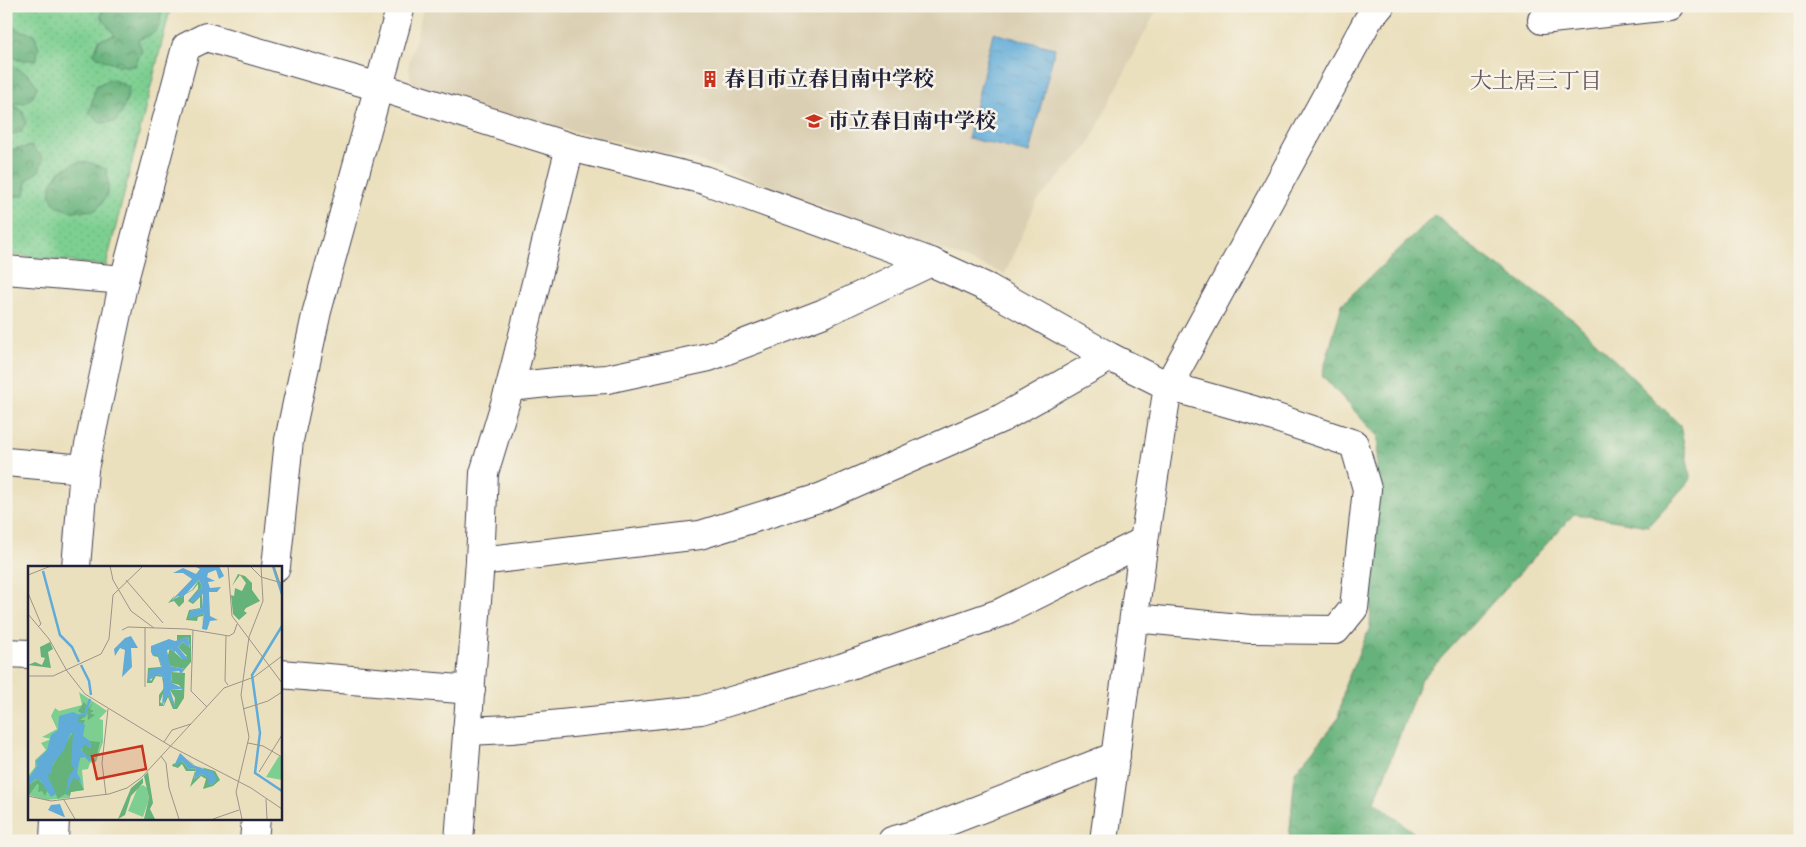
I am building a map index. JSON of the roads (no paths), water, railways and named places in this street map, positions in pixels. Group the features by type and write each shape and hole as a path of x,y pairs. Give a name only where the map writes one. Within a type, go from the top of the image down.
{"street":[{"path":"276,566 291,431 317,311 402,6"},
{"path":"1104,841 1144,541 1168,386 1368,20 1380,6"},
{"path":"1542,20 1668,6"},
{"path":"76,566 84,469 124,280 186,47 206,38 379,87 570,147 704,180 931,262 988,288 1168,386 1253,410 1354,444 1367,489 1354,608 1336,630 1250,629 1134,618"},
{"path":"459,841 480,561 484,473 510,387 570,147"},
{"path":"510,387 607,379 708,357 824,313 931,262"},
{"path":"6,270 124,280"},
{"path":"480,561 700,535 822,497 1002,418 1110,356"},
{"path":"6,462 84,469"},
{"path":"467,731 512,729 701,710 841,668 1000,613 1144,541"},
{"path":"6,653 28,654"},
{"path":"281,674 470,690"},
{"path":"892,841 916,834 1116,756"},
{"path":"54,841 56,820"},
{"path":"254,841 256,820"}],"water":[{"path":"993,33 1055,48 1029,153 968,138"}],"place":[{"name":"春日市立春日南中学校","path":"710,79"},
{"name":"市立春日南中学校","path":"814,121"}],"district":[{"name":"大土居三丁目","path":"1536,81"}]}
